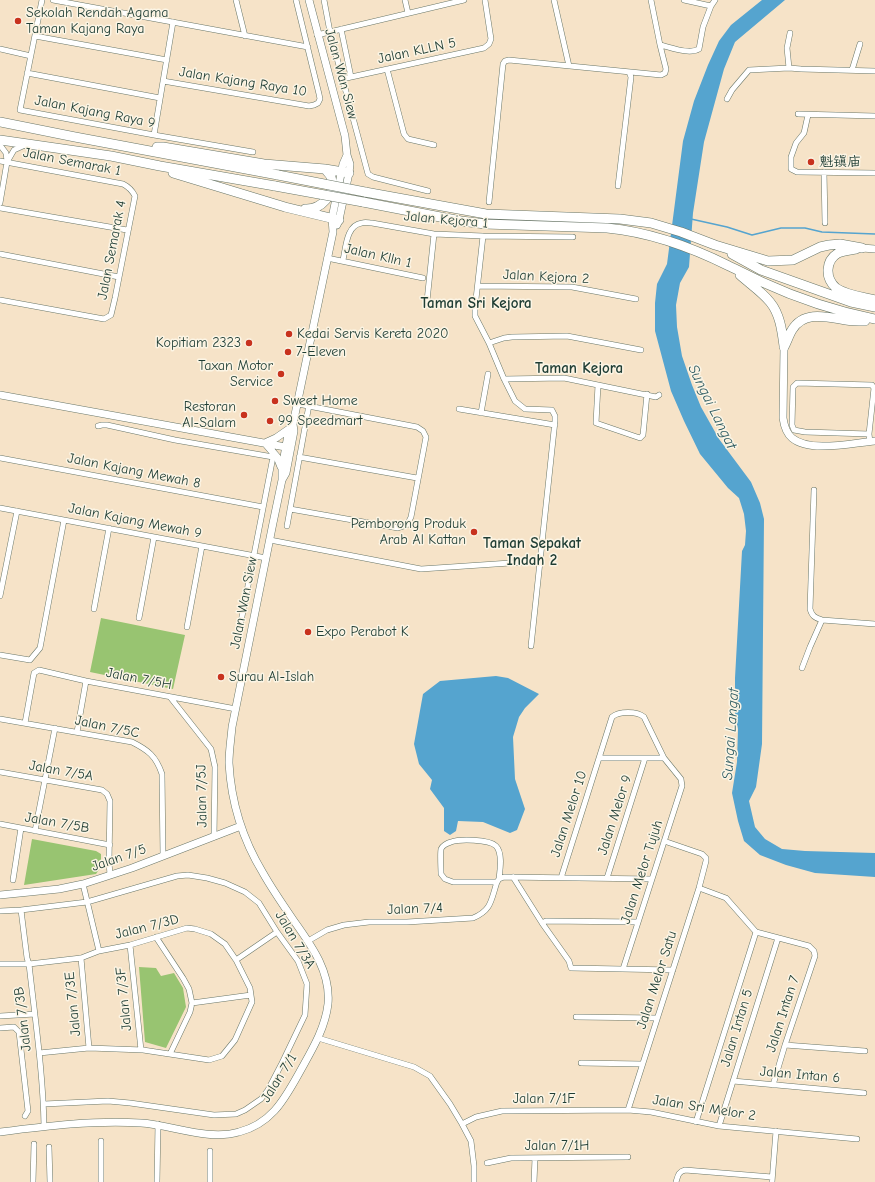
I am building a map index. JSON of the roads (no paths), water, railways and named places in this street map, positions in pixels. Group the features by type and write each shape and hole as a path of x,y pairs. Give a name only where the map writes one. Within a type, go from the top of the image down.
{"highway":[{"path":"0,122 486,214 620,219 651,223 768,261 793,260 820,247 829,245 840,244 862,248"},
{"path":"0,140 111,156 141,163 276,186 461,221 485,224 607,228 647,234 712,259 761,282 826,308 875,319"},
{"path":"133,148 164,147 264,164 325,169 346,173"},
{"path":"141,163 285,207 336,219"},
{"path":"285,207 313,209 321,205 329,194 331,187 331,178 325,169"},
{"path":"716,245 761,270 851,302 875,307"},
{"path":"862,248 839,253 833,258 829,263 828,272 830,281 837,288 846,292 875,300"},
{"path":"728,266 770,302 781,326 784,347"},
{"path":"784,347 792,330 797,324 811,316 857,321 875,319"}],"street":[{"name":"Jalan Kajang Raya 9","path":"42,0 20,110 253,152"},
{"path":"53,0 308,47 296,0"},
{"path":"236,0 245,36"},
{"name":"Jalan Wan Siew","path":"282,480 286,473 291,427 298,404 327,258 346,173 343,164 347,154 345,136 308,0"},
{"path":"324,0 330,32 368,174 372,177 428,191"},
{"path":"405,0 408,13"},
{"path":"317,35 464,0"},
{"name":"Jalan KLLN 5","path":"342,79 484,48 490,44 491,39 485,0"},
{"path":"554,0 569,66"},
{"path":"489,202 502,72 505,61 509,60 569,66 630,75 635,73 661,75 665,73 666,69 651,0"},
{"path":"684,0 711,6"},
{"path":"660,45 689,52 699,49 703,27 711,6 715,0"},
{"path":"154,135 173,22"},
{"path":"341,29 351,77"},
{"path":"789,68 787,48 790,33"},
{"path":"35,36 167,60"},
{"path":"852,70 860,44"},
{"name":"Jalan Kajang Raya 10","path":"163,81 309,106 314,105 318,103 320,99 308,47"},
{"path":"0,49 31,56"},
{"path":"727,99 732,90 749,70 789,68 875,71"},
{"path":"387,69 404,134 408,139 434,145"},
{"path":"28,73 160,98"},
{"path":"618,186 630,75"},
{"path":"798,114 875,116"},
{"path":"808,115 804,133 796,143 791,158 791,169 797,172 875,173"},
{"path":"0,203 8,162 14,150 28,144"},
{"path":"0,145 6,153 8,162"},
{"name":"Jalan Semarak 1","path":"0,161 123,184 128,186 133,191 134,196"},
{"path":"824,172 825,223"},
{"name":"Jalan Semarak 4","path":"0,300 104,319 111,315 134,196"},
{"path":"0,208 128,230"},
{"name":"Jalan Kejora 1","path":"343,260 349,233 359,223 363,222 434,234 574,237"},
{"path":"427,301 434,234"},
{"path":"483,236 478,286 474,308 475,316 515,402 524,409 552,410 555,416 531,646"},
{"path":"862,248 875,249"},
{"path":"0,254 119,277"},
{"name":"Jalan Klln 1","path":"327,258 343,260 423,278"},
{"name":"Jalan Kejora 2","path":"478,286 572,287 636,298"},
{"path":"488,343 512,337 567,336 640,350"},
{"path":"784,347 783,418 785,428 789,435 801,444 812,446 873,441 869,434 874,388 872,386 797,383 793,387 792,425 794,430 805,432 869,434"},
{"path":"481,413 488,374"},
{"path":"504,379 564,378 656,397 659,395"},
{"path":"598,385 596,423 640,438 642,437 647,394"},
{"path":"0,395 288,447"},
{"path":"290,509 398,528 407,524 410,517 426,437 423,431 417,427 298,404"},
{"path":"286,526 309,405"},
{"path":"459,409 555,425"},
{"path":"98,426 102,424 175,440 273,457 238,637"},
{"path":"264,443 276,438 291,427"},
{"path":"264,443 277,457 282,468"},
{"name":"Jalan Wan Siew","path":"241,826 232,788 229,762 230,744 282,480 282,468 288,447"},
{"path":"299,457 418,478"},
{"name":"Jalan Kajang Mewah 8","path":"0,458 263,507"},
{"path":"814,490 810,609 812,615 817,619 822,620 875,624"},
{"name":"Jalan Kajang Mewah 9","path":"0,508 266,558"},
{"path":"0,596 17,511"},
{"path":"0,655 30,660 40,648 64,520"},
{"path":"94,609 109,528"},
{"path":"139,618 154,537"},
{"path":"270,540 421,569 540,561"},
{"path":"187,627 202,546"},
{"path":"802,668 822,620"},
{"name":"Jalan 7/5H","path":"25,723 34,673 39,670 170,698 236,709"},
{"path":"77,732 86,681"},
{"name":"Jalan 7/5J","path":"170,698 211,749 215,767 214,837"},
{"name":"Jalan Melor 10","path":"561,878 612,717 617,714 638,713 644,717 664,758"},
{"name":"Jalan 7/5C","path":"0,719 132,742 146,748 159,766 163,780 162,856"},
{"path":"34,831 55,728"},
{"path":"600,758 664,758"},
{"name":"Jalan Melor 9","path":"607,878 645,758"},
{"name":"Jalan Melor Tujuh","path":"624,969 682,786 681,779 664,758"},
{"name":"Jalan 7/5A","path":"0,772 102,790 107,794 110,801 110,875"},
{"name":"Jalan 7/5B","path":"0,824 110,844"},
{"name":"Jalan 7/5","path":"0,895 59,889 83,884 241,826"},
{"name":"Jalan 7/1","path":"0,1132 44,1126 95,1122 124,1122 158,1124 209,1134 225,1135 252,1128 266,1119 277,1109 290,1091 318,1038 326,1016 328,1003 327,990 322,967 308,941 262,873 241,826"},
{"path":"13,880 21,828"},
{"path":"500,879 499,853 497,846 491,842 457,841 444,845 441,849 441,874 445,880 453,882 500,879 513,878 652,879"},
{"name":"Jalan Melor Satu","path":"628,1110 699,888 706,858 702,854 664,841"},
{"name":"Jalan 7/3A","path":"0,911 87,902 177,876 188,875 207,878 225,883 245,892 259,903 277,932 298,961 307,984 305,1015 281,1065 261,1099 245,1110 236,1114 214,1116 108,1101 44,1104"},
{"path":"513,878 569,961 571,968 672,970"},
{"name":"Jalan 7/4","path":"308,941 327,930 344,925 369,922 407,922 473,918 482,914 489,908 500,879"},
{"path":"83,884 99,951"},
{"path":"699,888 726,898 756,932 778,938"},
{"name":"Jalan 7/3B","path":"21,910 39,1053 44,1104 44,1126"},
{"path":"542,923 546,920 638,922"},
{"name":"Jalan 7/3D","path":"0,964 29,964 80,958 99,951 130,945 188,928 203,931 225,944 236,960 250,988 251,995"},
{"path":"236,960 277,932"},
{"path":"696,1122 756,932"},
{"path":"156,937 183,978 189,990 192,1003 190,1012 170,1054"},
{"name":"Jalan Intan 7","path":"773,1085 815,956 814,951 809,946 778,938"},
{"name":"Jalan Intan 5","path":"719,1126 778,938"},
{"name":"Jalan 7/3F","path":"130,945 141,1050"},
{"name":"Jalan 7/3E","path":"80,958 89,1048"},
{"path":"39,1053 89,1048 141,1050 209,1060 222,1056 235,1040 252,1002 251,995 192,1003"},
{"path":"0,1016 34,1014"},
{"path":"576,1017 657,1018"},
{"path":"0,1028 14,1027 19,1032 28,1111 25,1116"},
{"path":"318,1038 414,1067 430,1076 450,1104 470,1141 474,1166 474,1182"},
{"path":"785,1045 865,1051"},
{"path":"581,1063 642,1064"},
{"name":"Jalan Intan 6","path":"734,1081 864,1093"},
{"name":"Jalan Sri Melor 2","path":"628,1110 651,1112 719,1126 857,1139"},
{"name":"Jalan 7/1F","path":"462,1124 476,1117 502,1111 628,1110"},
{"path":"157,1182 158,1124"},
{"path":"676,1182 678,1174 685,1170 772,1179 776,1131"},
{"path":"101,1141 101,1182"},
{"path":"33,1182 34,1144"},
{"path":"49,1147 50,1182"},
{"path":"210,1151 210,1182"},
{"name":"Jalan 7/1H","path":"487,1163 511,1158 628,1157"},
{"path":"534,1182 535,1158"}],"water":[{"path":"762,0 785,0 735,42 724,69 704,142 693,213 689,267 680,283 676,305 677,327 682,356 701,407 719,439 751,482 760,503 764,519 762,744 756,787 749,801 755,827 765,839 782,849 875,853 875,877 815,873 786,865 760,855 744,841 732,793 737,762 738,729 735,715 735,678 742,551 745,545 746,531 744,514 739,498 728,488 700,454 671,391 655,331 657,284 667,264 683,141 694,101 719,41 731,25"},
{"path":"496,676 508,678 539,694 525,708 519,717 513,737 515,779 525,809 517,830 510,833 483,822 458,821 456,831 450,835 444,831 444,808 430,789 432,780 419,764 414,744 423,694 440,681"}],"waterway":[{"path":"691,219 727,227 752,235 781,228 805,228 822,232 875,234"}],"place":[{"name":"Sekolah Rendah Agama Taman Kajang Raya","path":"18,21"},
{"name":"魁镇庙","path":"811,162"},
{"name":"Kedai Servis Kereta 2020","path":"289,334"},
{"name":"Kopitiam 2323","path":"249,343"},
{"name":"7-Eleven","path":"288,352"},
{"name":"Taxan Motor Service","path":"281,374"},
{"name":"Sweet Home","path":"275,401"},
{"name":"Restoran Al-Salam","path":"244,415"},
{"name":"99 Speedmart","path":"270,421"},
{"name":"Pemborong Produk Arab Al Kattan","path":"474,532"},
{"name":"Expo Perabot K","path":"308,632"},
{"name":"Surau Al-Islah","path":"221,677"}],"district":[{"name":"Taman Sri Kejora","path":"476,304"},
{"name":"Taman Kejora","path":"579,369"},
{"name":"Taman Sepakat Indah 2","path":"532,552"}],"water label":[{"name":"Sungai Langat","path":"712,407"},
{"name":"Sungai Langat","path":"731,734"}]}
